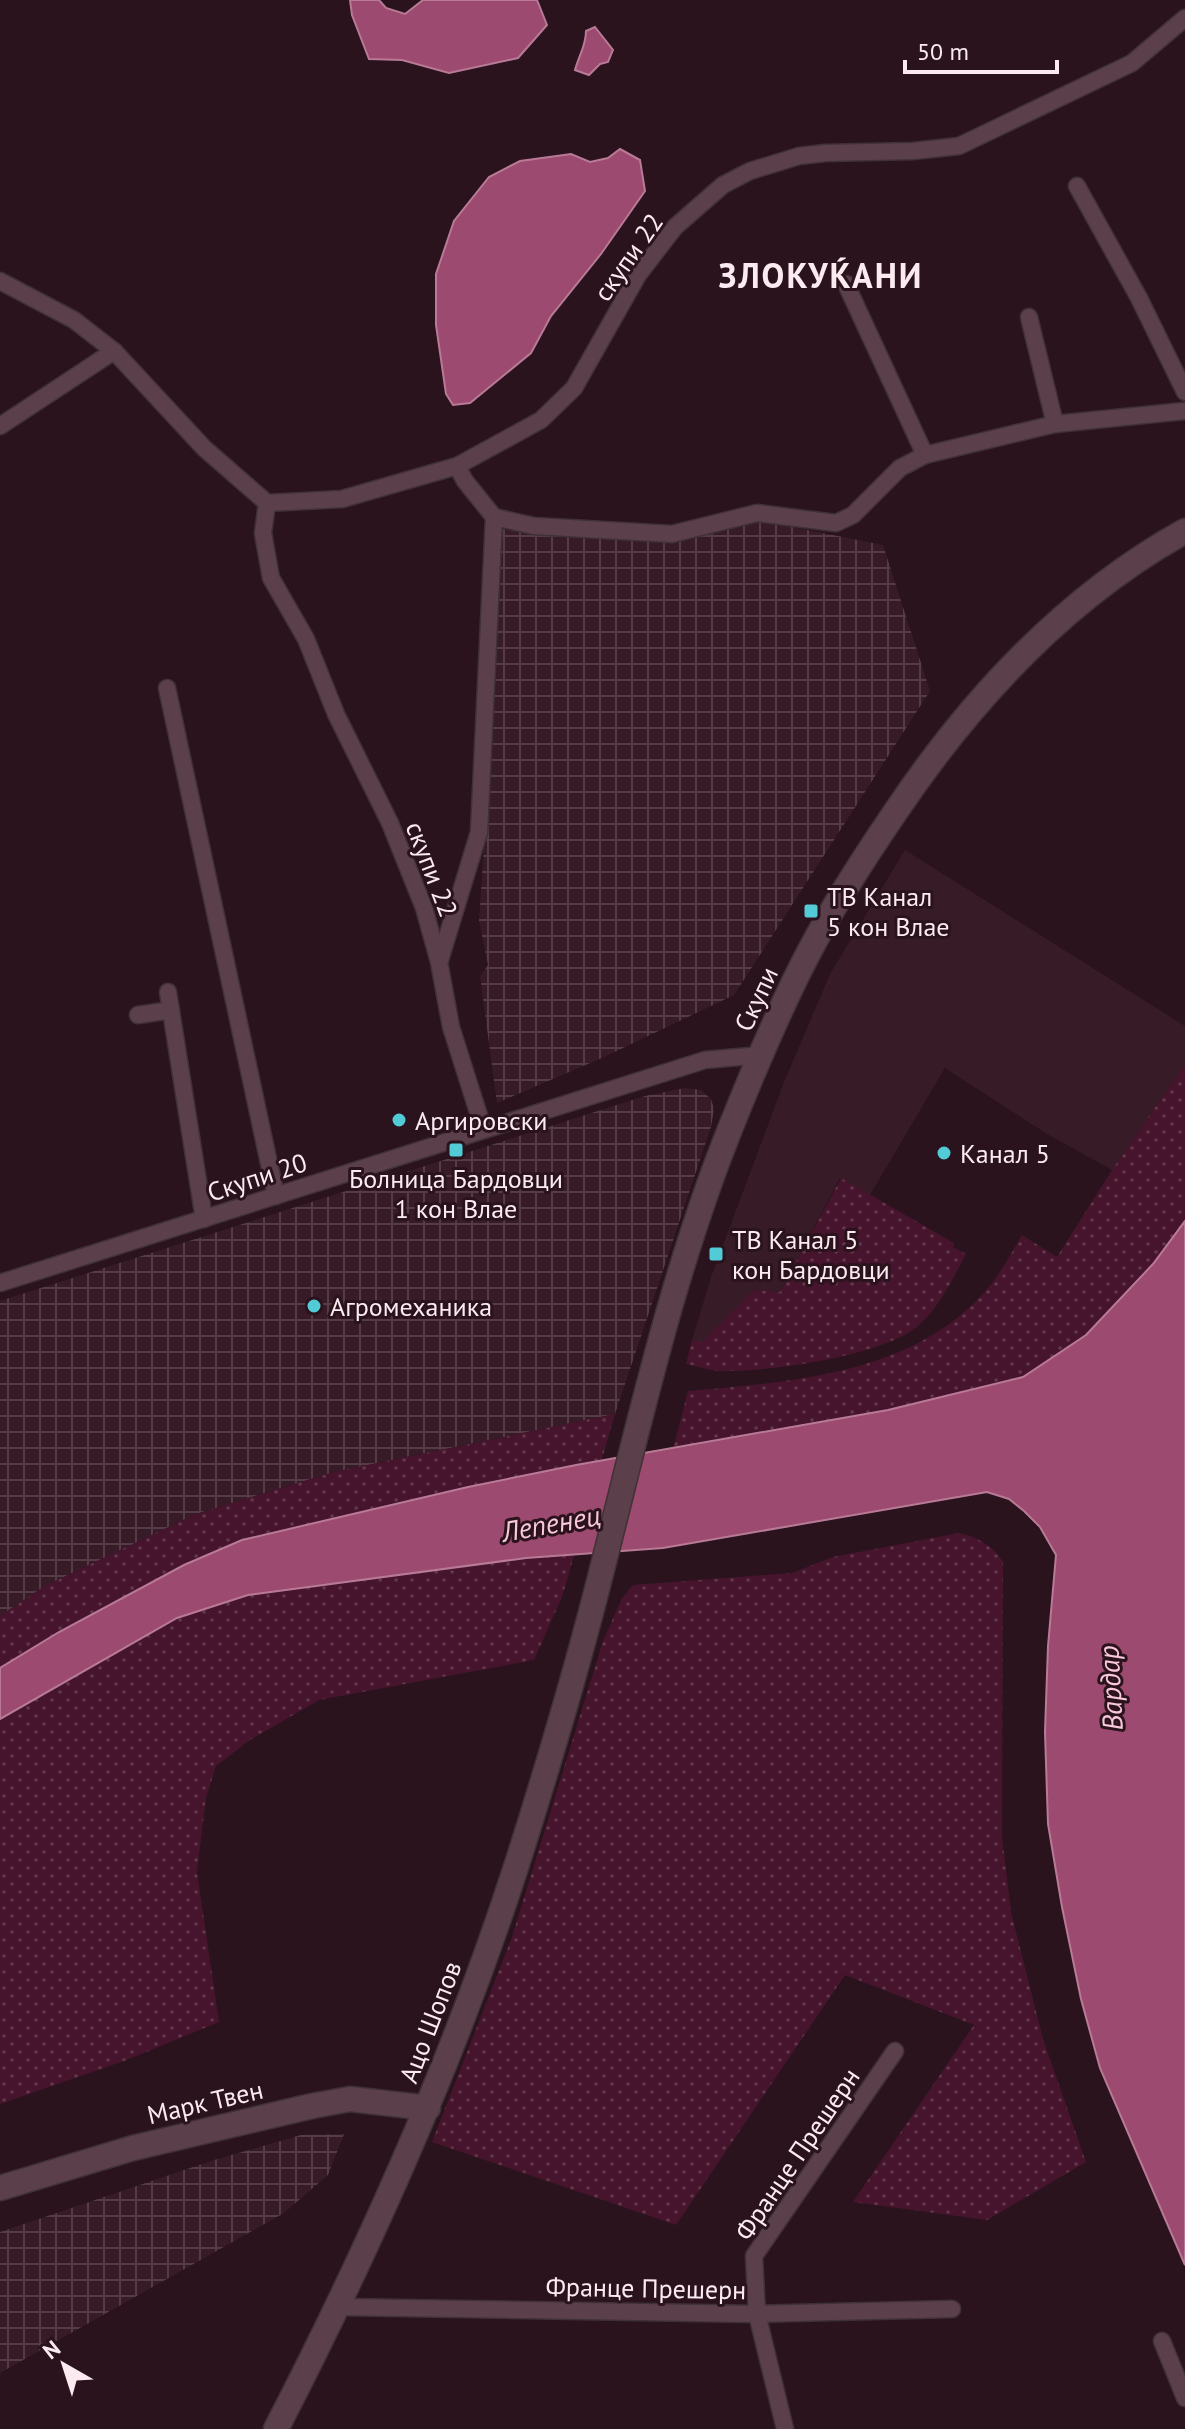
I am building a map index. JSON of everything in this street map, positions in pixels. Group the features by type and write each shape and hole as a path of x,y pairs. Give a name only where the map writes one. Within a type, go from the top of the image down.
{"street":[{"name":"скупи 22","path":"483,1128 451,1027 439,962 424,908 390,823 336,714 306,639 271,578 263,533 267,503 342,499 457,466 514,437 556,408 574,388 638,275 675,227 723,185 750,171 799,156 959,146 1132,63 1185,18"},
{"path":"1077,186 1139,298 1185,392"},
{"path":"0,281 74,320 114,351 204,448 267,503"},
{"path":"846,284 925,455"},
{"path":"1029,317 1055,424"},
{"path":"0,426 114,351"},
{"path":"457,466 494,517 534,526 672,534 757,513 836,523 853,515 900,468 925,455 1055,424 1185,411"},
{"path":"439,962 479,832 494,517"},
{"name":"Скупи","path":"590,1617 638,1417 698,1219 728,1133 810,950 867,853 942,744 981,697 1086,600 1134,561 1185,531"},
{"path":"167,688 276,1196"},
{"path":"168,992 204,1219"},
{"path":"138,1015 171,1010"},
{"name":"Скупи 20","path":"0,1283 705,1060 761,1055"},
{"name":"Ацо Шопов","path":"276,2429 339,2307 455,2040 516,1866 590,1617"},
{"name":"Францe Прешерн","path":"785,2429 757,2314 754,2256 895,2051"},
{"name":"Марк Твен","path":"0,2188 133,2148 312,2106 350,2099 428,2108"},
{"name":"Франце Прешерн","path":"339,2307 757,2314 952,2309"},
{"path":"1162,2341 1185,2398"}],"shaded area":[{"path":"752,519 883,545 930,691 734,995 602,1058 497,1103 480,976 488,965 479,921 490,756 499,529 589,533"},
{"path":"905,850 1185,1026 1185,1064 1112,1170 1047,1134 945,1068 870,1195 840,1178 780,1292 754,1290 702,1343 692,1340 711,1277 784,1082 830,974"},
{"path":"1185,1064 1185,1221 1153,1264 1086,1335 1023,1377 888,1410 673,1449 688,1391 806,1378 882,1358 918,1343 951,1322 981,1296 1022,1235 1057,1257"},
{"path":"685,1088 701,1090 711,1099 714,1109 711,1127 615,1414 334,1472 196,1514 45,1586 0,1616 0,1301 645,1096"},
{"path":"841,1178 954,1243 953,1247 966,1254 933,1310 918,1326 901,1337 853,1354 742,1371 717,1371 686,1364 692,1340 702,1342 754,1290 780,1292"},
{"path":"615,1414 562,1597 534,1660 319,1700 250,1740 216,1766 206,1798 197,1872 219,2022 124,2061 0,2104 0,1616 45,1586 196,1514 334,1472"},
{"path":"959,1533 984,1543 1003,1562 1002,1837 1011,1912 1043,2039 1086,2162 987,2220 853,2202 974,2025 845,1975 676,2225 432,2142 512,1937 603,1641 622,1598 633,1585 792,1573 833,1557"},
{"path":"344,2134 328,2175 284,2213 0,2373 0,2232 214,2160 301,2135"}],"water":[{"path":"350,0 379,0 386,8 405,14 423,0 537,0 547,25 518,58 449,73 402,60 369,59 352,15"},
{"path":"595,27 613,50 608,62 600,64 589,75 575,70 586,31"},
{"path":"620,149 640,160 645,191 601,254 551,316 531,353 470,403 453,405 446,394 436,325 436,274 454,221 489,177 520,161 571,154 590,162 608,158"},
{"path":"1185,1221 1185,2265 1100,2068 1081,1999 1048,1824 1045,1732 1056,1555 1040,1527 1009,1499 987,1492 663,1548 526,1558 248,1595 177,1618 0,1719 0,1668 59,1632 184,1565 242,1540 468,1487 888,1410 1023,1377 1086,1335 1153,1264"}],"place":[{"name":"ТВ Канал 5 кон Влае","path":"811,911"},
{"name":"Аргировски","path":"399,1120"},
{"name":"Болница Бардовци 1 кон Влае","path":"456,1150"},
{"name":"Канал 5","path":"944,1153"},
{"name":"ТВ Канал 5 кон Бардовци","path":"716,1254"},
{"name":"Агромеханика","path":"314,1306"}],"district":[{"name":"ЗЛОКУЌАНИ","path":"821,275"}],"water label":[{"name":"Лепенец","path":"551,1523"},
{"name":"Вардар","path":"1110,1688"}]}
